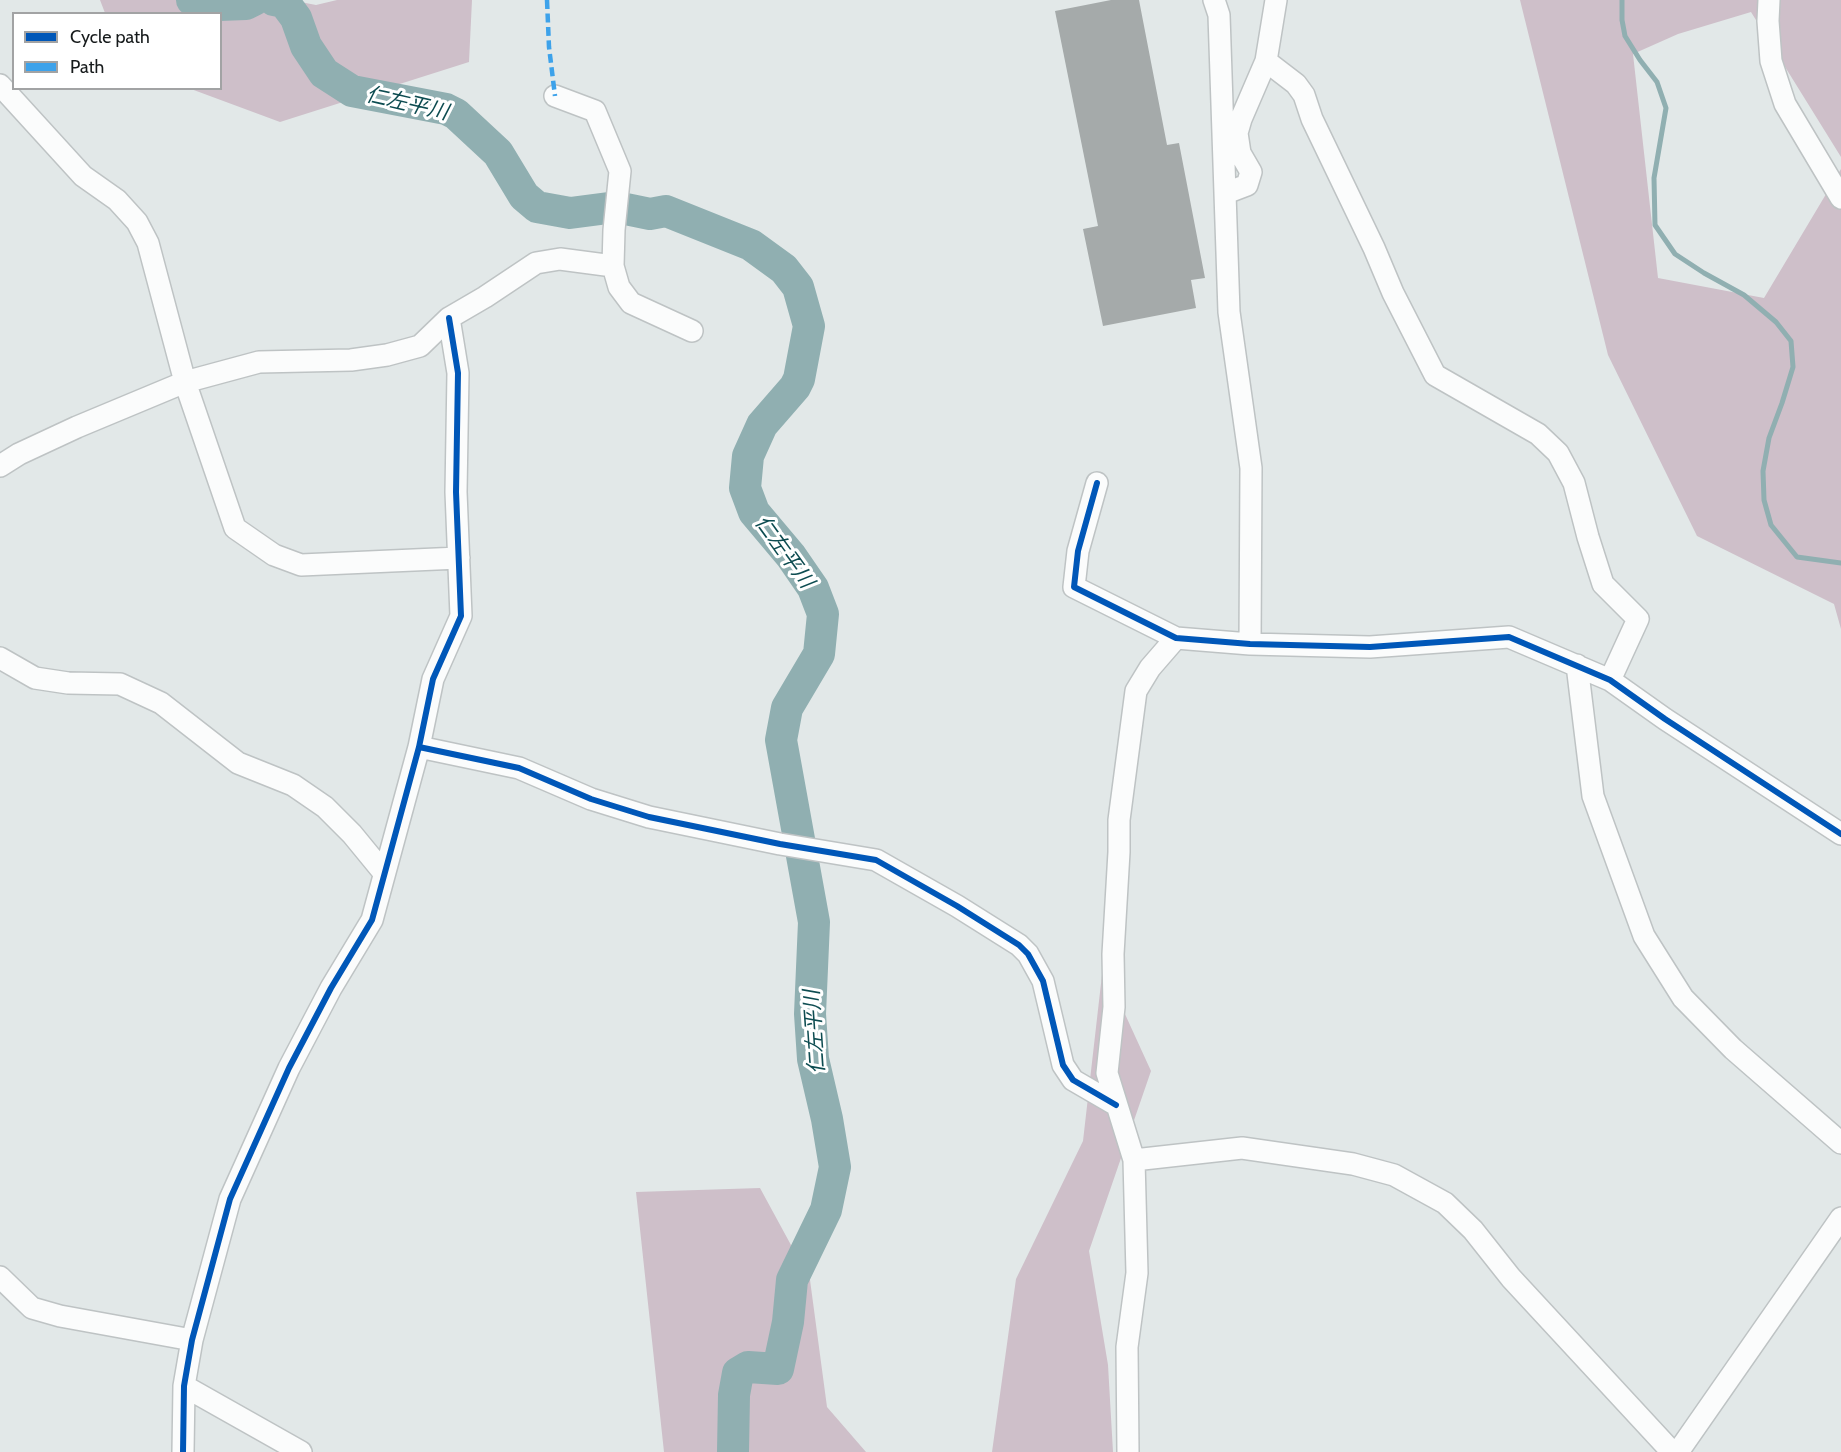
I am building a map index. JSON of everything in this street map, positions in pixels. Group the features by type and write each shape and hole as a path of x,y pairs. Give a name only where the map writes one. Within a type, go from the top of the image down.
{"street":[{"path":"1214,0 1219,15 1229,312 1251,468 1250,644"},
{"path":"1226,193 1247,185 1251,172 1240,153 1237,133 1266,61 1276,0"},
{"path":"1769,0 1771,61 1785,104 1841,198"},
{"path":"1266,61 1296,84 1304,95 1312,118 1393,293 1436,375 1538,434 1558,453 1574,483 1587,537 1604,584 1638,618 1611,681"},
{"path":"0,85 83,176 117,200 137,222 148,243 185,382 234,528 274,555 301,565 459,558"},
{"path":"555,96 595,111 620,171 613,266 619,287 631,303 692,331"},
{"path":"0,466 19,454 77,427 185,382 259,362 351,360 387,355 420,346 449,318 536,263 560,259 613,266"},
{"path":"183,1452 184,1386 192,1340 230,1199 289,1068 331,988 372,920 419,747 433,679 461,616 456,492 458,372 449,318"},
{"path":"1097,483 1078,551 1074,587 1176,638 1250,644 1371,647 1509,637 1611,681 1841,834"},
{"path":"1128,1452 1127,1347 1137,1273 1134,1160 1107,1073 1114,1007 1113,954 1119,820 1136,691 1149,668 1176,638"},
{"path":"0,658 35,678 68,683 120,684 161,703 238,763 293,785 325,807 352,834 384,873"},
{"path":"1577,665 1593,795 1644,936 1683,998 1733,1049 1841,1143"},
{"path":"419,747 519,768 591,799 649,817 780,844 876,860 957,906 1019,945 1028,954 1043,981 1063,1065 1073,1080 1116,1105"},
{"path":"1134,1160 1242,1148 1353,1164 1394,1175 1445,1203 1473,1230 1511,1278 1672,1452"},
{"path":"1678,1452 1841,1218"},
{"path":"0,1277 33,1308 60,1316 192,1340"},
{"path":"184,1386 301,1452"}],"shaded area":[{"path":"100,0 290,0 316,5 337,0 472,0 469,62 280,122 194,90 222,90 222,12 105,12"},
{"path":"1520,0 1841,0 1841,157 1751,12 1678,34 1633,54 1658,278 1764,298 1841,169 1841,629 1834,604 1697,536 1608,355"},
{"path":"1103,966 1151,1071 1089,1251 1108,1365 1113,1452 992,1452 1016,1279 1083,1141"},
{"path":"760,1188 810,1280 827,1407 866,1452 664,1452 636,1192"}],"building":[{"path":"1111,0 1139,0 1167,145 1179,143 1205,278 1191,280 1196,308 1103,326 1083,229 1098,226 1055,11"}],"waterway":[{"name":"仁左平川","path":"192,0 219,5 246,4 254,0"},
{"name":"仁左平川","path":"274,0 284,2 296,18 306,46 324,73 352,91 446,109 456,114 498,153 524,196 537,207 570,213 616,207 650,214 666,211 751,245 784,269 798,287 809,326 799,379 795,387 762,425 748,456 745,488 754,512 791,556 813,588 823,614 819,654 787,708 781,740 814,922 810,1014 813,1059 835,1167 826,1210 792,1280 788,1322 778,1369 748,1367 738,1373 734,1395 733,1452"},
{"path":"1622,0 1625,36 1657,82 1666,108 1654,178 1655,225 1675,254 1744,295 1776,322 1791,341 1793,367 1769,438 1763,471 1764,500 1771,525 1797,557 1841,563"}],"marked path":[{"path":"547,0 549,47 555,96"}],"cycle path":[{"path":"183,1452 184,1386 192,1340 230,1199 289,1068 331,988 372,920 419,747 433,679 461,616 456,492 458,373 449,318"},
{"path":"1097,483 1078,551 1074,587 1176,638 1250,644 1370,647 1509,637 1610,680 1665,719 1841,834"},
{"path":"419,747 519,768 591,799 649,817 780,844 876,860 957,906 1019,945 1028,954 1043,981 1063,1065 1073,1080 1116,1105"}]}
